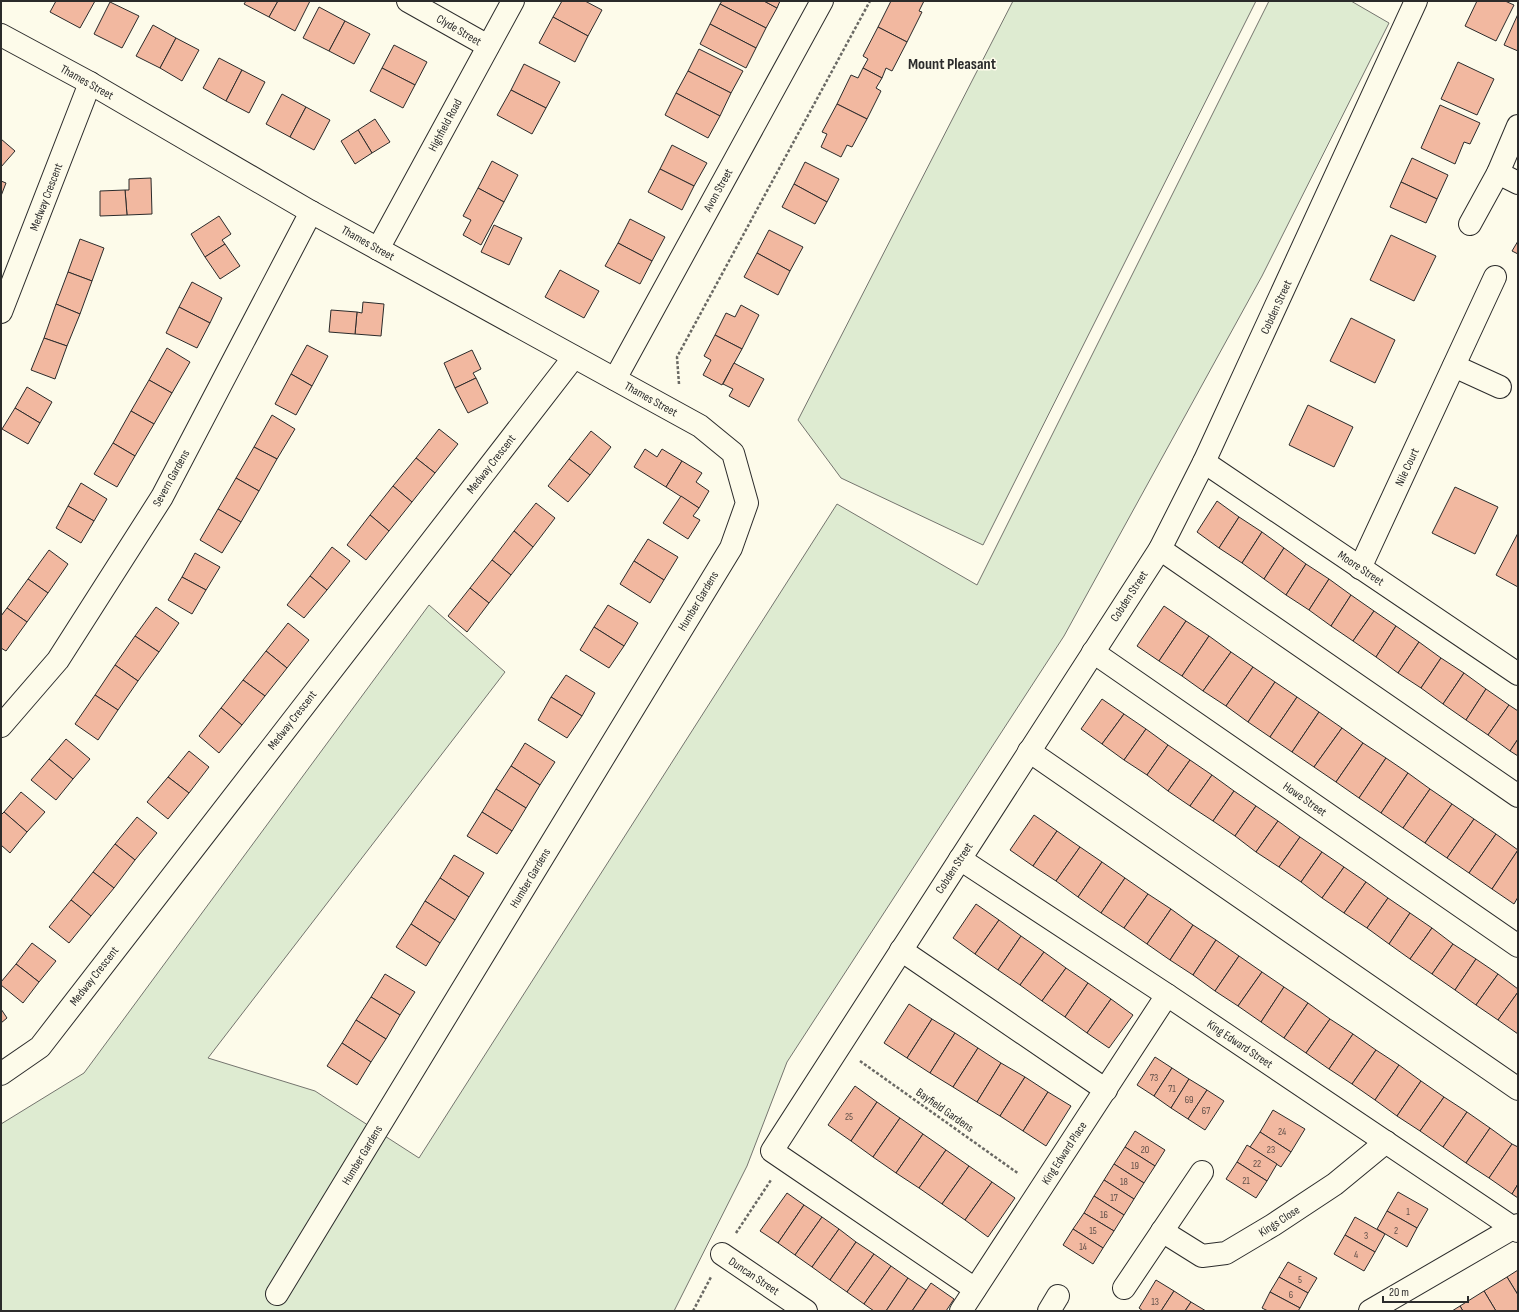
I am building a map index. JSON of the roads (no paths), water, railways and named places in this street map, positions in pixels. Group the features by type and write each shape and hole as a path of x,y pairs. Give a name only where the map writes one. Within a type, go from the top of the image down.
{"street":[{"name":"Clyde Street","path":"408,1 488,46"},
{"name":"Highfield Road","path":"378,249 513,1"},
{"name":"Avon Street","path":"615,379 822,1"},
{"name":"Cobden Street","path":"975,1289 772,1151 1160,549 1204,462 1416,1"},
{"name":"Thames Street","path":"1,35 90,83 311,212 700,426 733,453"},
{"name":"Medway Crescent","path":"1,312 90,83"},
{"path":"1470,224 1498,172 1518,126"},
{"path":"1498,172 1518,183"},
{"name":"Severn Gardens","path":"1,726 58,660 162,497 311,212"},
{"name":"Nile Court","path":"1360,568 1495,277"},
{"name":"Medway Crescent","path":"1,1074 40,1046 574,356"},
{"path":"1454,366 1500,387"},
{"name":"Humber Gardens","path":"277,1294 731,548 747,503 733,453"},
{"name":"Moore Street","path":"1204,462 1518,674"},
{"path":"1160,549 1518,796"},
{"name":"Howe Street","path":"1093,652 1518,946"},
{"path":"1029,751 1518,1090"},
{"name":"King Edward Street","path":"960,859 1167,994 1516,1228"},
{"path":"901,950 1106,1090"},
{"name":"King Edward Place","path":"961,1311 1167,994"},
{"name":"Kings Close","path":"1162,1231 1202,1256 1226,1253 1273,1225 1335,1184 1386,1142"},
{"path":"1124,1288 1202,1172"},
{"path":"1370,1311 1516,1228"},
{"name":"Duncan Street","path":"722,1254 806,1311"}],"district":[{"name":"Mount Pleasant","path":"952,63"}]}
